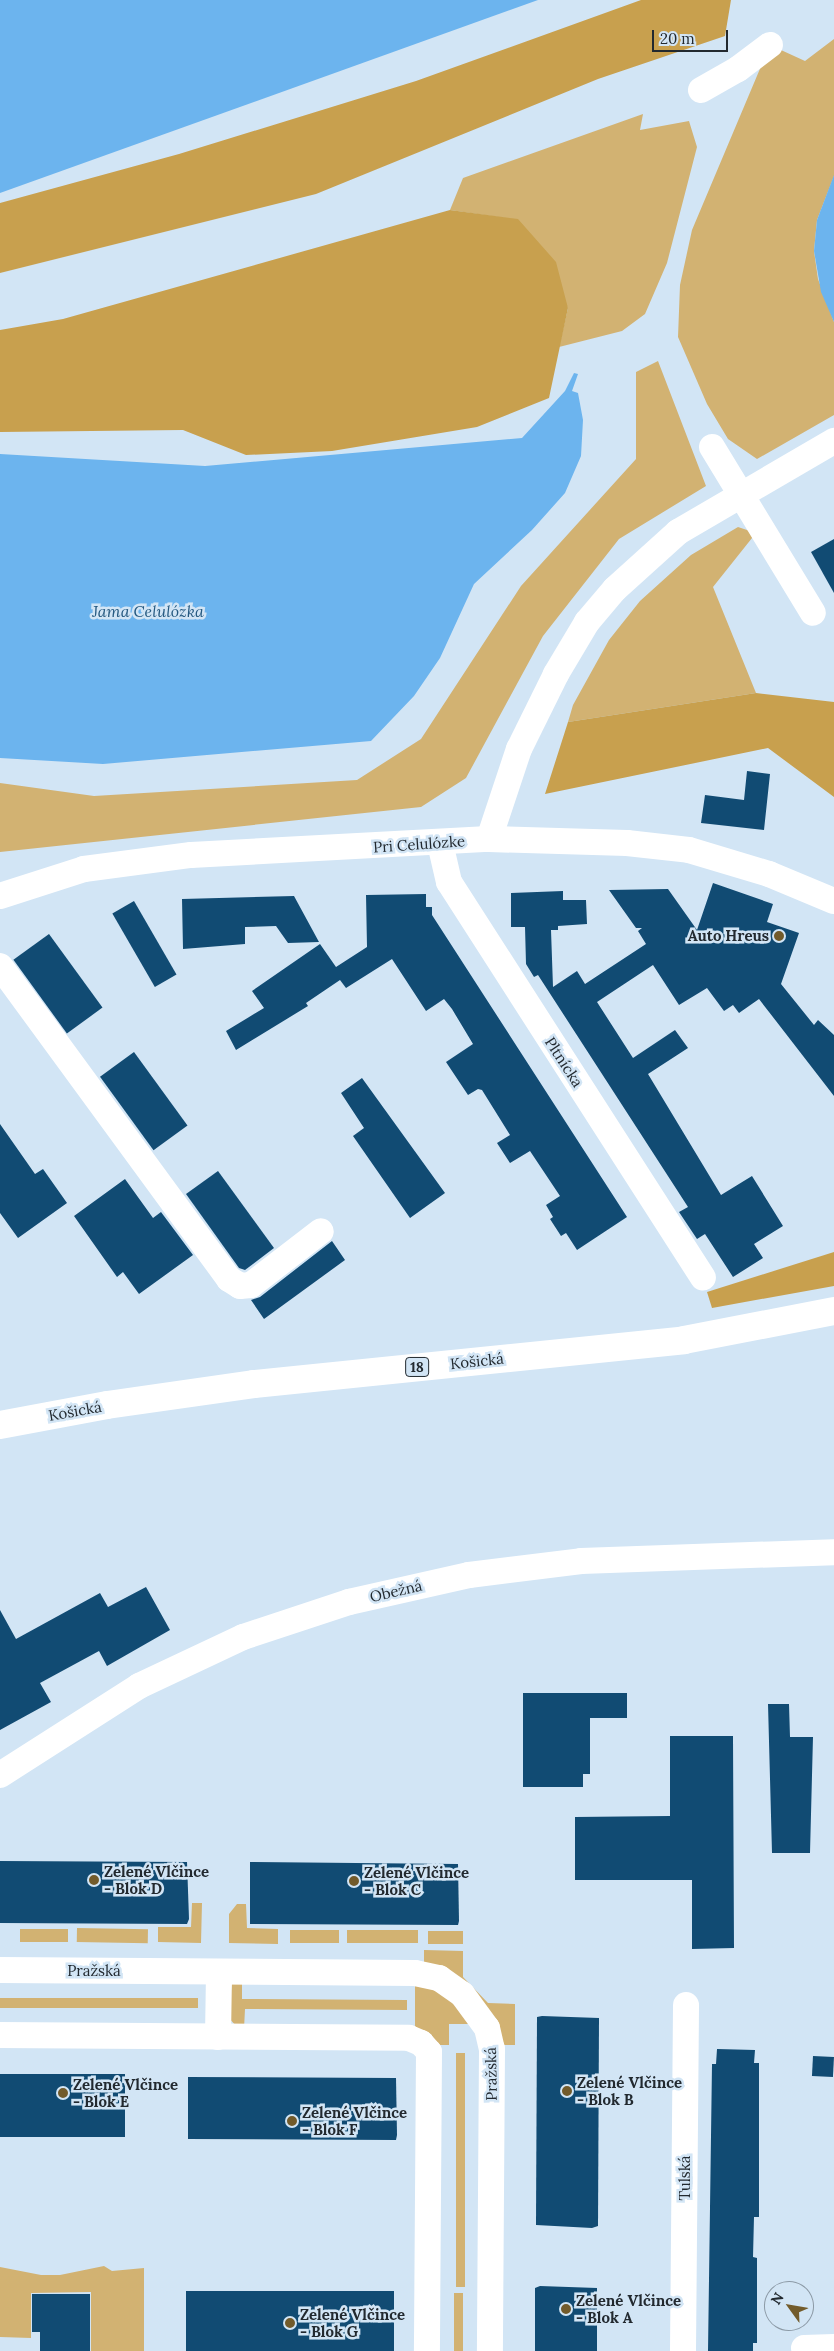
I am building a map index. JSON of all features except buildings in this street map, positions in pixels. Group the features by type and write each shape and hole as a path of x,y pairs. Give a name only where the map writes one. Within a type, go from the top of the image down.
{"main road":[{"name":"Košická","path":"0,1425 107,1405 254,1384 684,1340 834,1311"}],"street":[{"path":"701,90 738,69 770,45"},
{"path":"489,839 519,749 556,674 587,622 644,560 678,532 740,494 834,441"},
{"path":"712,447 813,613"},
{"name":"Pri Celulózke","path":"0,896 84,869 191,855 489,839 627,843 689,850 769,874 834,901"},
{"name":"Pltnícka","path":"440,843 449,882 702,1277"},
{"path":"0,966 229,1279 240,1286 251,1285 321,1231"},
{"name":"Obežná","path":"0,1775 139,1686 243,1637 348,1602 470,1575 581,1561 834,1552"},
{"name":"Pražská","path":"0,1970 415,1973 439,1978 462,1994 487,2028 492,2049 490,2351"},
{"path":"218,2037 219,1972"},
{"name":"Tulská","path":"684,2351 686,2005"},
{"path":"0,2035 409,2038 421,2043 429,2052 427,2351"},
{"path":"804,2348 834,2347"}],"shaded area":[{"path":"641,0 731,0 725,36 598,79 316,194 0,273 0,203 179,154 416,81"},
{"path":"834,39 834,176 817,220 814,251 818,279 834,322 834,415 757,459 728,439 707,404 678,337 680,285 692,230 770,45 805,61"},
{"path":"643,114 640,130 689,121 697,147 667,263 645,314 622,331 559,347 568,308 518,220 450,210 463,178"},
{"path":"450,210 518,219 556,262 568,308 549,398 477,427 332,451 246,455 183,430 0,432 0,330 63,319"},
{"path":"658,361 706,486 619,539 543,636 466,778 421,807 0,852 0,783 94,796 357,780 421,739 521,586 636,459 636,372"},
{"path":"738,527 756,533 713,587 756,693 568,722 573,705 609,640 640,601 691,555"},
{"path":"756,693 834,702 834,797 768,748 545,794 568,722"},
{"path":"834,1252 834,1286 712,1308 707,1292"},
{"path":"192,1903 202,1903 201,1943 158,1942 158,1927 191,1927"},
{"path":"237,1904 246,1904 247,1928 278,1929 278,1944 229,1943 229,1914"},
{"path":"77,1928 148,1929 148,1943 77,1942"},
{"path":"20,1929 68,1929 68,1942 20,1942"},
{"path":"290,1930 339,1930 339,1943 290,1943"},
{"path":"347,1930 418,1930 418,1943 347,1943"},
{"path":"428,1931 463,1931 463,1944 428,1944"},
{"path":"424,1950 463,1951 463,1977 488,2003 515,2004 515,2045 504,2045 424,1962"},
{"path":"242,1980 242,1999 407,2000 407,2010 245,2009 244,2029 237,2027 228,2017 232,1982"},
{"path":"415,1981 446,1994 471,2024 449,2024 449,2045 437,2045 431,2034 415,2030"},
{"path":"0,1998 198,1998 198,2008 0,2008"},
{"path":"456,2053 465,2053 465,2287 456,2287"},
{"path":"104,2266 112,2271 144,2268 144,2351 91,2351 91,2292 31,2293 31,2338 0,2337 0,2267 41,2275 60,2275"},
{"path":"454,2293 463,2293 463,2351 454,2351"}],"water":[{"path":"0,0 538,0 0,193"},
{"path":"834,175 834,322 821,292 814,251 817,220"},
{"name":"Jama Celulózka","path":"574,373 578,374 572,391 578,393 583,420 581,456 565,493 532,530 474,584 440,658 414,696 371,741 103,764 0,758 0,454 205,466 522,438 565,391"}],"place":[{"name":"Auto Hreus","path":"779,936"},
{"name":"Zelené Vlčince - Blok D","path":"94,1880"},
{"name":"Zelené Vlčince - Blok C","path":"354,1881"},
{"name":"Zelené Vlčince - Blok B","path":"567,2091"},
{"name":"Zelené Vlčince - Blok E","path":"63,2093"},
{"name":"Zelené Vlčince - Blok F","path":"292,2121"},
{"name":"Zelené Vlčince - Blok A","path":"566,2309"},
{"name":"Zelené Vlčince - Blok G","path":"290,2323"}]}
